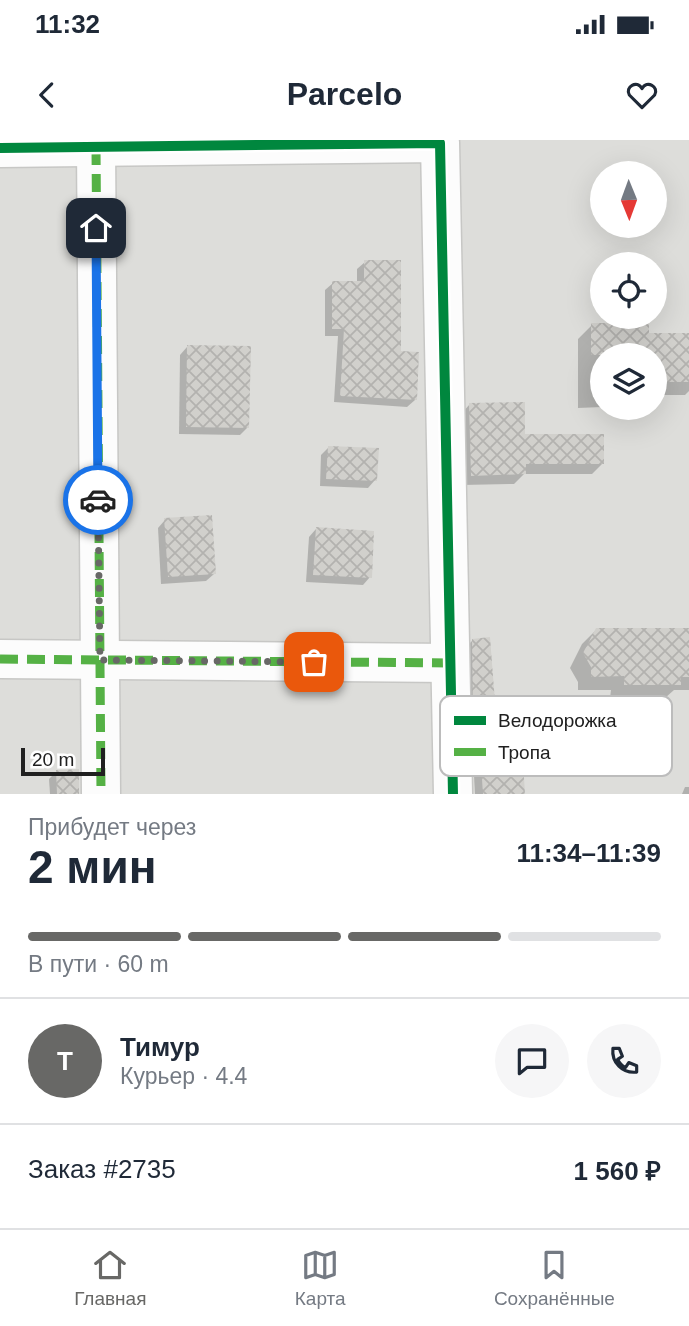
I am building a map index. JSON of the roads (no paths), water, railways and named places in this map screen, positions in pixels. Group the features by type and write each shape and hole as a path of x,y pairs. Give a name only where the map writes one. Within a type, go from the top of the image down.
{"street":[{"path":"0,148 440,143 450,696"},
{"path":"96,147 100,794"},
{"path":"0,659 449,663"},
{"path":"452,776 453,794"}]}
